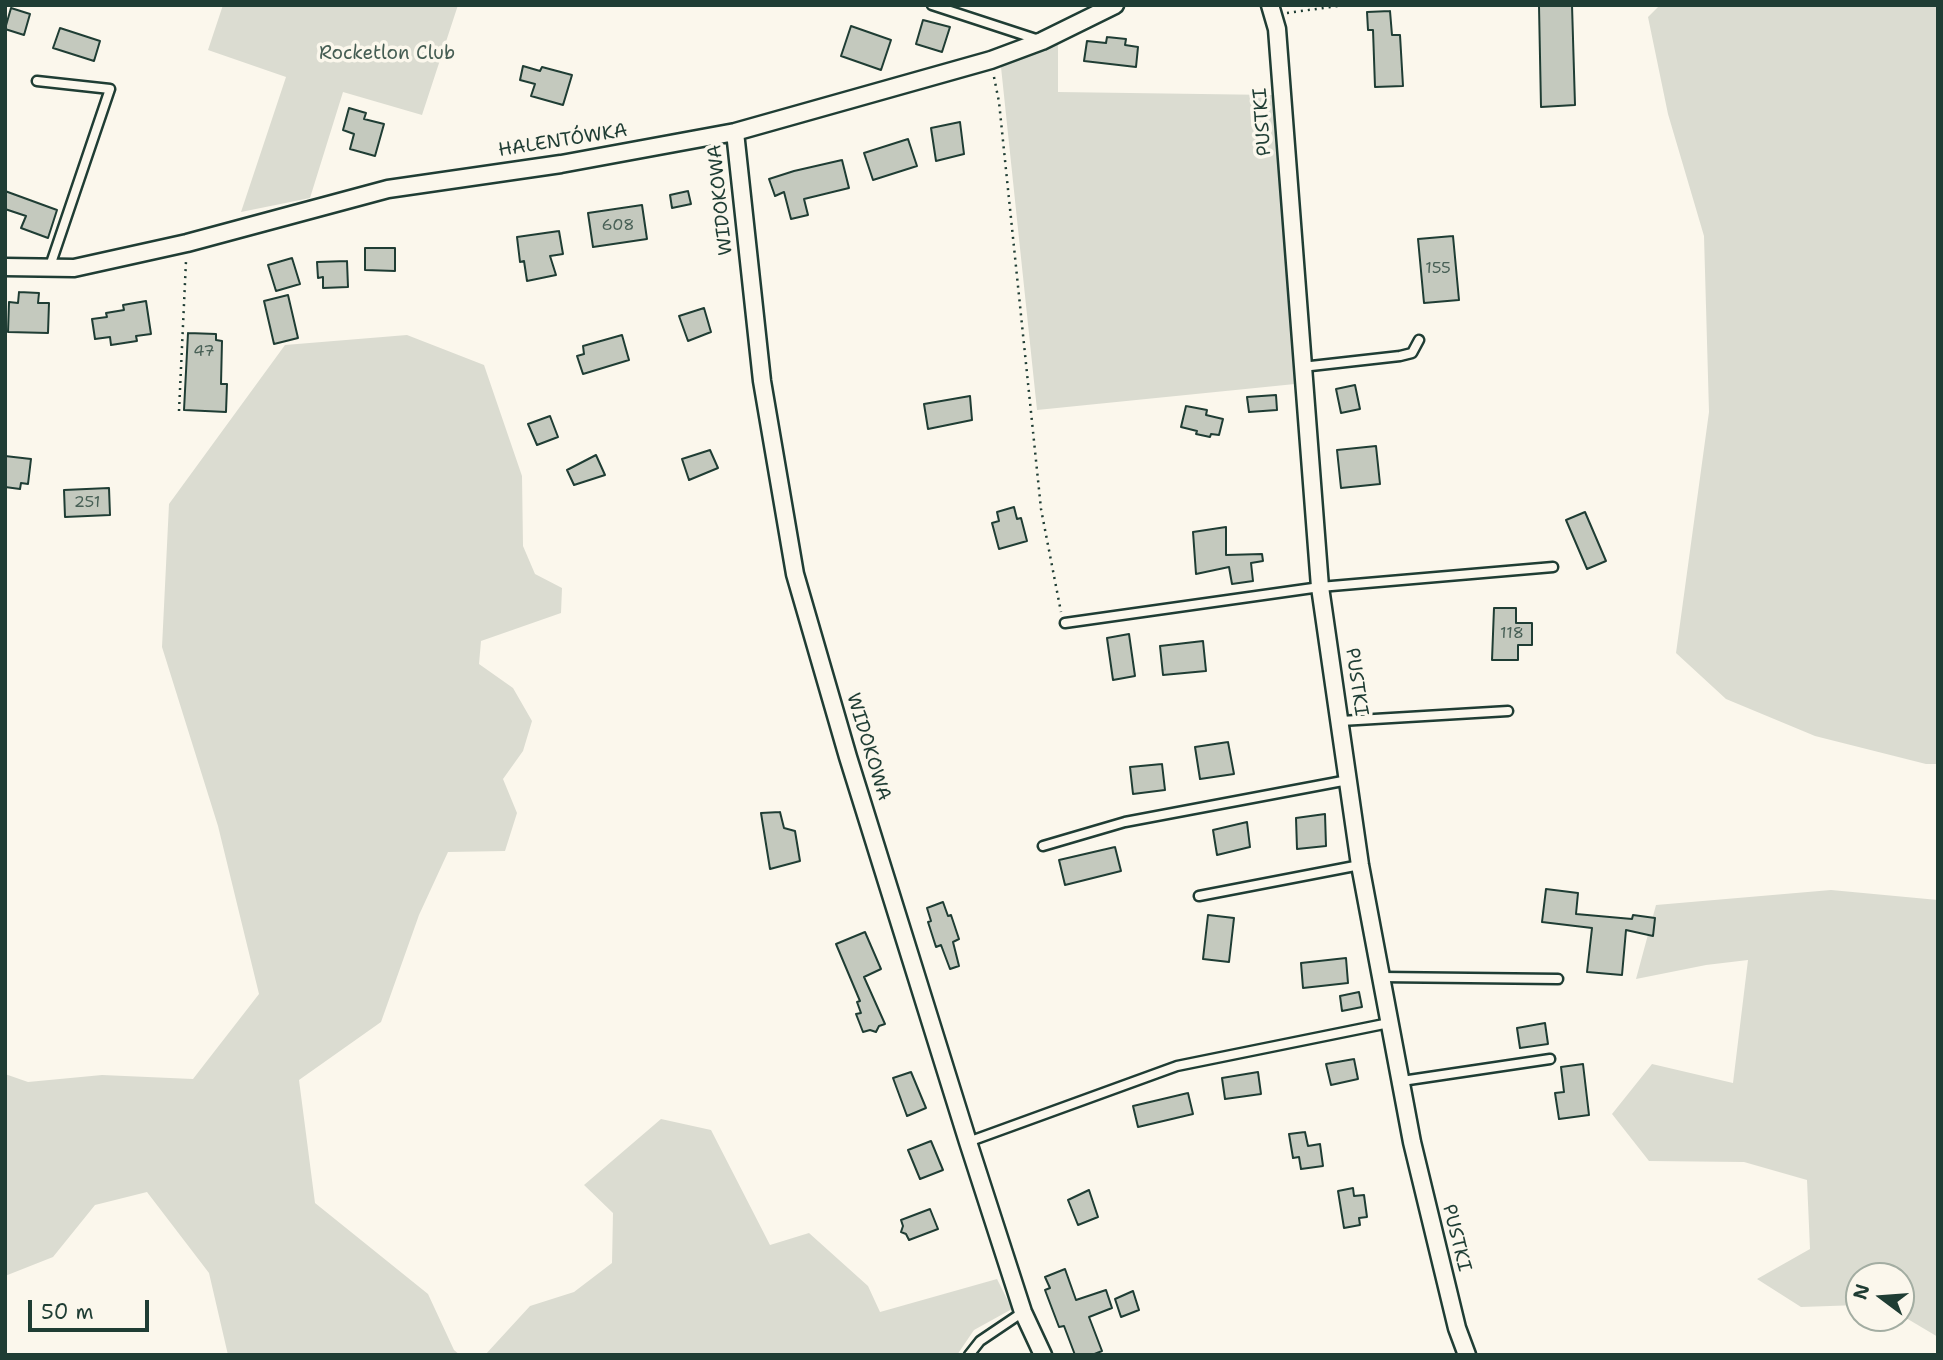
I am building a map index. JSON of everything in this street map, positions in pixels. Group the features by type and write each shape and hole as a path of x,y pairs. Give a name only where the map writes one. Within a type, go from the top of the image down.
{"street":[{"name":"HALENTÓWKA","path":"5,267 74,268 187,243 388,189 561,164 735,132 991,60 1042,41 1115,5"},
{"name":"PUSTKI","path":"1272,10 1277,29 1320,587 1360,865 1412,1142 1457,1328 1467,1355"},
{"name":"WIDOKOWA","path":"735,132 762,381 795,574 848,757 968,1142 1023,1312 1043,1355"}],"lane":[{"path":"932,5 953,8 1042,41"},
{"path":"37,81 110,89 49,269"},
{"path":"1303,367 1400,356 1412,353 1419,340"},
{"path":"1065,623 1320,587 1553,567"},
{"path":"1341,721 1508,711"},
{"path":"1043,846 1125,822 1348,780"},
{"path":"1199,896 1360,865"},
{"path":"1381,978 1558,979"},
{"path":"968,1142 1177,1066 1389,1023"},
{"path":"1402,1081 1550,1059"},
{"path":"968,1355 980,1341 1023,1312"}],"path":[{"path":"1272,10 1345,5"},
{"path":"991,60 999,103 1041,509 1060,611 1065,623"},
{"path":"179,411 187,243"}],"green space":[{"name":"Rocketlon Club","path":"223,5 458,5 422,115 343,92 310,198 241,212 286,77 208,50"},
{"path":"1660,5 1938,5 1938,764 1926,764 1815,736 1726,699 1676,653 1709,412 1704,236 1668,114 1648,17"},
{"path":"1058,44 1058,92 1273,95 1295,384 1037,410 1001,67"},
{"path":"407,335 484,365 522,476 523,546 535,574 562,588 561,613 481,641 479,664 513,688 532,721 523,751 503,779 517,813 505,851 448,852 419,915 381,1022 299,1080 315,1203 428,1294 454,1350 460,1355 228,1355 209,1273 147,1192 95,1205 53,1257 5,1276 5,1074 28,1082 102,1075 193,1079 259,994 218,826 162,647 169,504 285,345"},
{"path":"1831,890 1938,900 1938,1337 1915,1323 1915,1262 1845,1262 1845,1305 1801,1307 1757,1279 1810,1249 1807,1180 1744,1162 1649,1161 1612,1114 1652,1064 1733,1083 1748,960 1636,979 1656,905"},
{"path":"661,1119 711,1130 770,1245 809,1233 868,1286 880,1312 997,1279 1012,1309 974,1330 957,1355 485,1355 530,1306 574,1292 612,1263 613,1213 584,1185"}],"building":[{"path":"1572,5 1575,105 1541,107 1539,6"},
{"path":"11,8 30,14 24,35 5,29"},
{"path":"1390,11 1392,35 1400,35 1403,86 1375,87 1373,30 1368,30 1367,12"},
{"path":"923,20 950,27 942,52 916,44"},
{"path":"851,26 891,40 881,70 841,56"},
{"path":"60,28 100,41 94,61 53,48"},
{"path":"1107,37 1126,39 1125,45 1138,47 1136,67 1084,61 1087,41 1106,43"},
{"path":"523,66 540,71 542,67 572,75 563,105 531,96 535,84 520,80"},
{"path":"349,108 366,113 364,119 384,124 375,156 350,149 354,134 343,130"},
{"path":"960,122 964,154 936,161 931,128"},
{"path":"908,139 917,166 873,180 864,153"},
{"path":"842,160 849,188 804,199 808,215 791,219 784,192 775,196 769,179"},
{"path":"5,191 57,210 48,238 21,228 26,216 5,209"},
{"path":"688,191 691,204 672,208 670,195"},
{"path":"642,205 647,239 593,247 588,213"},
{"path":"559,231 563,254 550,256 556,275 527,281 524,261 520,262 517,237"},
{"path":"1453,236 1459,300 1424,303 1418,239"},
{"path":"365,248 395,248 395,271 365,270"},
{"path":"292,258 300,284 276,291 268,265"},
{"path":"347,261 348,287 323,288 323,277 318,278 317,262"},
{"path":"19,292 39,293 38,303 49,303 48,333 8,332 9,302 18,303"},
{"path":"288,295 298,338 274,344 264,301"},
{"path":"146,301 151,334 136,336 137,341 111,345 110,337 95,339 92,319 107,317 106,313 124,310 123,305"},
{"path":"704,308 711,332 688,341 679,316"},
{"path":"188,333 216,334 216,340 222,341 221,384 227,384 226,412 184,410"},
{"path":"622,335 629,360 583,374 577,356 584,354 583,346"},
{"path":"1355,385 1360,409 1341,413 1336,389"},
{"path":"1276,395 1277,410 1249,412 1247,397"},
{"path":"970,396 972,420 928,429 924,404"},
{"path":"1186,406 1207,410 1206,415 1223,419 1219,435 1211,434 1210,437 1181,427"},
{"path":"550,416 558,437 537,445 528,424"},
{"path":"1376,446 1380,484 1341,488 1337,450"},
{"path":"710,450 718,468 689,480 682,459"},
{"path":"596,455 605,475 574,485 567,470"},
{"path":"5,456 31,459 28,484 21,483 20,489 5,487"},
{"path":"109,488 110,515 65,517 64,490"},
{"path":"1014,507 1017,519 1021,518 1027,541 999,549 992,523 999,521 997,512"},
{"path":"1585,512 1606,561 1587,569 1566,520"},
{"path":"1226,527 1226,555 1262,554 1263,561 1251,563 1253,581 1232,584 1229,567 1196,574 1193,532"},
{"path":"1494,608 1516,608 1516,623 1532,623 1532,645 1518,645 1518,660 1492,660"},
{"path":"1129,634 1135,676 1113,680 1107,638"},
{"path":"1203,641 1206,671 1163,675 1160,646"},
{"path":"1228,742 1234,774 1200,779 1195,747"},
{"path":"1162,764 1165,790 1133,794 1130,767"},
{"path":"780,812 784,828 795,831 800,861 770,869 761,813"},
{"path":"1325,814 1326,846 1297,849 1296,818"},
{"path":"1247,822 1250,847 1217,855 1213,830"},
{"path":"1115,847 1121,871 1065,885 1059,860"},
{"path":"1546,889 1578,893 1576,914 1632,919 1633,915 1655,918 1653,936 1626,930 1622,975 1587,972 1592,928 1542,922"},
{"path":"943,902 948,916 951,915 959,939 953,942 959,966 950,969 941,945 936,947 928,922 931,921 927,908"},
{"path":"1208,915 1234,918 1229,962 1203,959"},
{"path":"865,932 881,969 864,977 885,1024 879,1026 876,1032 863,1032 856,1014 861,1013 857,1002 860,1001 836,944"},
{"path":"1346,958 1348,983 1303,988 1301,963"},
{"path":"1359,992 1362,1007 1342,1011 1340,996"},
{"path":"1545,1023 1548,1044 1520,1048 1517,1028"},
{"path":"1354,1059 1358,1079 1331,1085 1326,1064"},
{"path":"1583,1064 1589,1115 1559,1119 1555,1093 1564,1092 1561,1067"},
{"path":"911,1072 926,1108 907,1116 893,1078"},
{"path":"1258,1072 1261,1094 1225,1099 1222,1078"},
{"path":"1188,1093 1193,1114 1138,1127 1133,1106"},
{"path":"1305,1132 1308,1146 1320,1144 1323,1166 1301,1169 1299,1157 1293,1158 1289,1134"},
{"path":"931,1141 943,1170 920,1179 908,1150"},
{"path":"1353,1188 1354,1196 1364,1195 1367,1217 1359,1218 1360,1225 1344,1228 1338,1191"},
{"path":"1089,1190 1098,1217 1078,1225 1068,1200"},
{"path":"930,1209 938,1229 909,1240 906,1234 901,1232 901,1220"},
{"path":"1065,1269 1076,1300 1106,1290 1112,1308 1089,1317 1102,1351 1092,1355 1075,1355 1064,1326 1059,1327 1045,1290 1050,1288 1045,1277"},
{"path":"1133,1291 1139,1310 1121,1317 1115,1299"}]}
